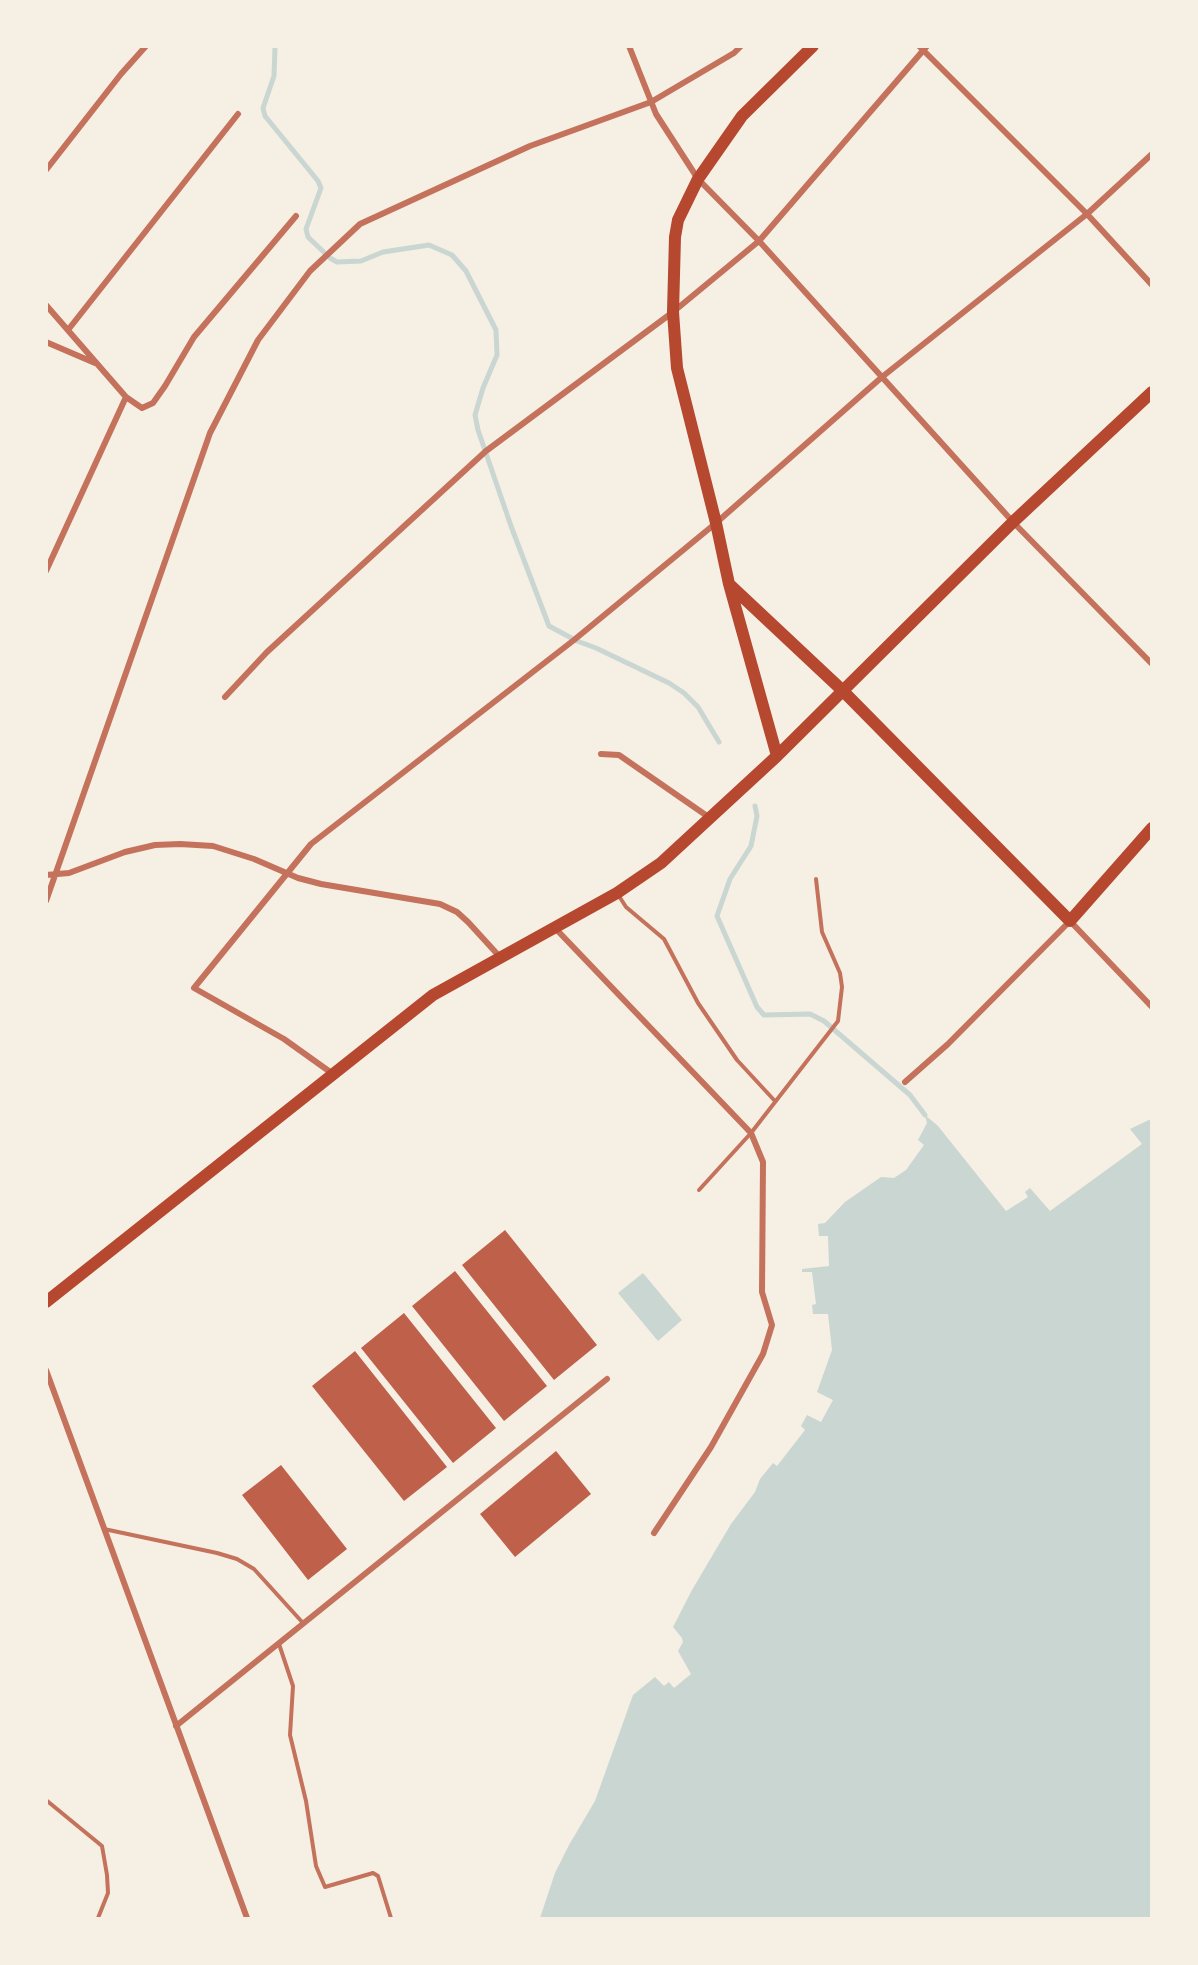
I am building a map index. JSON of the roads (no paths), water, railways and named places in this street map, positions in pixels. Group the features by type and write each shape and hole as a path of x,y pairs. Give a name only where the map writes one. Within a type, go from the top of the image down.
{"main road":[{"path":"777,756 729,585 716,523 677,368 673,312 675,237 684,205 698,179 742,116 813,46"},
{"path":"46,1302 433,995 617,893 662,863 777,756 1013,522 1152,392"},
{"path":"729,585 843,691 1070,921 1152,828"}],"street":[{"path":"46,170 146,46"},
{"path":"629,46 656,114 698,179 759,241 1013,522 1152,664"},
{"path":"46,901 210,433 258,340 310,271 360,224 530,146 651,102 734,53 741,46"},
{"path":"225,697 267,652 486,451 673,312 759,241 923,48 1087,214 1152,285"},
{"path":"68,330 238,114"},
{"path":"333,1074 284,1039 194,988 311,844 574,640 716,523 882,377 1087,214 1152,154"},
{"path":"46,305 126,397 142,408 153,403 194,337 296,216"},
{"path":"46,342 98,365"},
{"path":"46,572 126,397"},
{"path":"601,754 619,755 711,819"},
{"path":"46,875 69,873 125,852 155,845 213,846 321,884 440,904 462,917 500,957"},
{"path":"905,1082 948,1044 1070,921 1152,1008"},
{"path":"555,928 751,1133 763,1162 762,1292 772,1325 763,1354 711,1447 654,1533"},
{"path":"46,1370 247,1918"},
{"path":"176,1726 607,1379"}],"lane":[{"path":"699,1190 751,1133 774,1100 814,1054 838,1021 843,987 840,973 822,932 816,879"},
{"path":"617,893 626,907 663,939 698,1003 737,1060 774,1100"},
{"path":"104,1529 217,1552 237,1559 254,1569 304,1624"},
{"path":"279,1644 292,1686 290,1735 306,1802 316,1866 325,1887 372,1874 378,1876 391,1918"},
{"path":"46,1800 102,1846 108,1893 98,1918"}],"waterway":[{"path":"275,46 274,76 263,108 265,116 318,181 321,188 306,229 308,237 337,262 361,261 383,252 429,245 452,255 466,271 496,330 497,355 475,415 511,526 549,626 669,683 684,693 698,707 719,742"},
{"path":"755,806 757,816 751,846 730,879 717,916 757,1007 764,1015 810,1014 824,1021 910,1095 925,1115"}]}
